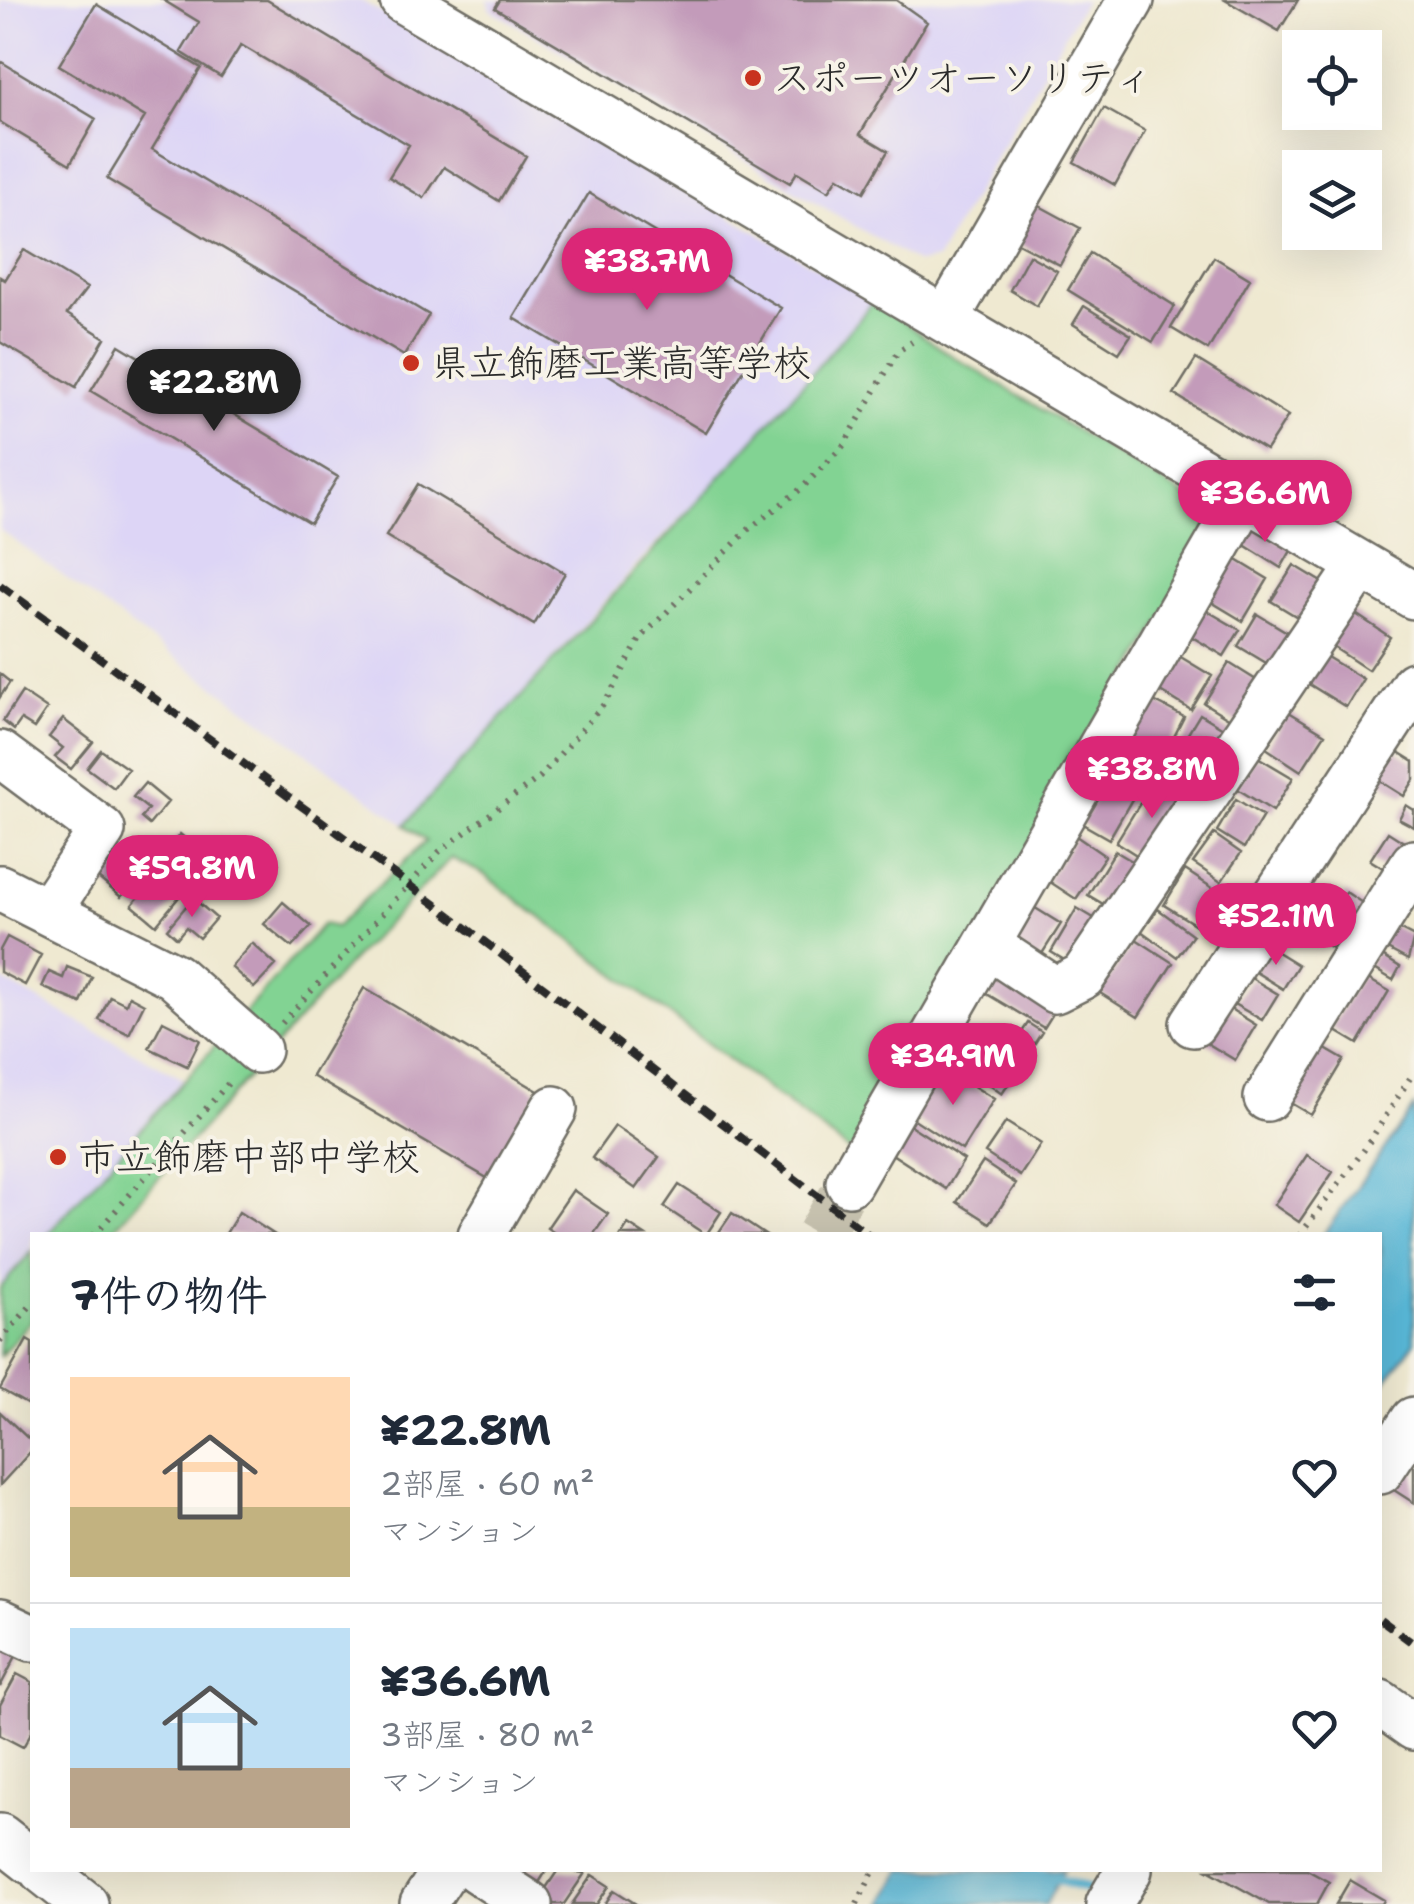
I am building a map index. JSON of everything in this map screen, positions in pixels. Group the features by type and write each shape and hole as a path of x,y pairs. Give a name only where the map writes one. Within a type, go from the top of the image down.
{"street":[{"path":"404,0 455,13 946,319 1414,596"},
{"path":"946,319 1131,0"},
{"path":"849,1182 1245,498"},
{"path":"987,945 1055,990 1082,976 1361,565"},
{"path":"1193,1024 1414,686"},
{"path":"0,754 102,830 48,911"},
{"path":"1267,1098 1414,863"},
{"path":"0,888 174,976 258,1050"},
{"path":"483,1232 554,1109"},
{"path":"1382,1468 1412,1427"},
{"path":"0,1623 30,1637"},
{"path":"1382,1704 1414,1728"},
{"path":"0,1837 30,1860"},
{"path":"45,1872 85,1904"},
{"path":"423,1904 445,1872"},
{"path":"481,1872 529,1904"}],"path":[{"path":"97,1232 439,852 540,777 605,703 640,638 749,528 802,488 844,445 898,350 946,319"},
{"path":"1302,1232 1364,1150 1414,1072"},
{"path":"0,1340 30,1306"},
{"path":"857,1904 873,1872"}],"shaded area":[{"name":"県立飾磨工業高等学校","path":"0,0 360,0 874,301 769,425 643,558 405,825 0,530"},
{"path":"488,0 1085,0 937,259 918,263 489,9"},
{"name":"市立飾磨中部中学校","path":"0,979 183,1079 50,1232 30,1232 30,1253 0,1288"}],"green space":[{"path":"874,301 946,352 1220,517 855,1155 482,873 451,858 349,963 111,1232 50,1232 323,924 336,927 426,841 405,825"},
{"path":"30,1253 30,1322 0,1356 0,1288"}],"water":[{"path":"1414,1107 1414,1343 1382,1386 1382,1232 1325,1232"},
{"path":"901,1872 1063,1872 1046,1904 883,1904"}],"building":[{"path":"163,0 267,0 526,156 499,201 444,167 424,198 389,177 409,145 241,45 221,77 181,52 199,22"},
{"name":"スポーツオーソリティ","path":"500,0 896,0 927,22 860,134 888,151 864,192 838,177 829,191 797,172 790,183 495,8"},
{"path":"1225,0 1298,0 1279,31"},
{"path":"96,4 201,68 152,149 429,315 404,356 107,179 145,117 59,65"},
{"path":"0,61 96,119 70,164 0,122"},
{"path":"1104,108 1145,131 1115,185 1074,162"},
{"path":"589,193 781,308 706,433 514,318"},
{"path":"1034,203 1080,228 1060,265 1014,241"},
{"path":"24,250 87,288 67,314 105,338 76,387 0,342 0,277 5,280"},
{"path":"1090,253 1175,306 1153,342 1068,290"},
{"path":"1029,255 1057,271 1037,306 1010,290"},
{"path":"1214,257 1250,279 1208,350 1171,328"},
{"path":"1084,306 1131,335 1119,353 1073,324"},
{"path":"119,345 338,477 310,523 91,391"},
{"path":"1196,359 1288,416 1266,450 1174,394"},
{"path":"418,484 565,573 534,625 386,536"},
{"path":"1249,522 1292,549 1281,568 1238,541"},
{"path":"1230,556 1268,579 1243,621 1205,598"},
{"path":"1294,565 1332,588 1309,624 1271,601"},
{"path":"1204,609 1240,630 1224,656 1189,635"},
{"path":"1350,610 1390,637 1368,670 1327,643"},
{"path":"1257,614 1297,638 1278,670 1238,646"},
{"path":"1322,654 1363,679 1346,707 1304,681"},
{"path":"1179,656 1212,676 1191,710 1157,689"},
{"path":"1229,663 1264,685 1240,725 1204,703"},
{"path":"0,674 10,682 0,697"},
{"path":"22,692 47,709 34,728 21,720 14,730 3,721"},
{"path":"1150,699 1184,717 1151,782 1116,764"},
{"path":"1289,712 1325,734 1301,771 1266,748"},
{"path":"1200,714 1233,734 1210,771 1178,750"},
{"path":"63,719 93,742 71,769 55,757 63,748 49,737"},
{"path":"101,750 128,769 114,788 87,768"},
{"path":"1395,750 1414,762 1414,780 1404,796 1377,779"},
{"path":"1256,756 1293,778 1273,811 1236,788"},
{"path":"1110,773 1138,789 1109,839 1081,823"},
{"path":"1155,779 1188,800 1149,863 1116,842"},
{"path":"145,783 168,802 149,825 141,818 148,809 133,797"},
{"path":"1236,799 1263,816 1244,848 1217,831"},
{"path":"1406,805 1414,810 1414,827 1399,819"},
{"path":"1388,832 1413,848 1396,876 1370,860"},
{"path":"180,834 195,847 199,841 209,849 188,872 165,852"},
{"path":"1214,834 1241,853 1221,882 1193,863"},
{"path":"1076,836 1105,856 1076,899 1047,880"},
{"path":"1115,851 1142,867 1115,911 1088,895"},
{"path":"114,857 138,877 121,897 97,877"},
{"path":"222,862 251,875 237,894 229,888 224,895 207,883"},
{"path":"1185,870 1220,893 1199,927 1164,905"},
{"path":"149,885 163,897 169,889 179,897 156,925 132,905"},
{"path":"1346,892 1374,911 1358,935 1330,917"},
{"path":"193,898 216,918 199,938 186,927 177,938 167,929"},
{"path":"1294,900 1321,918 1304,943 1277,925"},
{"path":"283,902 311,926 292,947 264,924"},
{"path":"1032,906 1061,924 1038,960 1009,942"},
{"path":"1077,908 1102,923 1076,967 1051,952"},
{"path":"1158,909 1193,935 1177,957 1141,931"},
{"path":"1391,925 1414,937 1408,960 1380,945"},
{"path":"1325,926 1353,943 1345,956 1317,939"},
{"path":"7,937 41,955 25,985 0,972 0,950"},
{"path":"1136,939 1173,963 1138,1017 1100,993"},
{"path":"252,943 276,965 254,988 231,967"},
{"path":"1269,947 1298,965 1283,989 1254,971"},
{"path":"1376,952 1400,967 1393,980 1368,965"},
{"path":"997,966 1059,1004 1044,1028 982,991"},
{"path":"67,967 92,977 81,1003 42,987 49,972 63,978"},
{"path":"1361,975 1389,991 1358,1044 1331,1028"},
{"path":"1251,978 1278,994 1262,1020 1234,1004"},
{"path":"364,988 538,1091 487,1178 312,1076"},
{"path":"110,996 126,1004 129,996 144,1004 129,1034 99,1020"},
{"path":"1224,1005 1256,1025 1235,1060 1202,1040"},
{"path":"163,1021 200,1040 187,1066 149,1048"},
{"path":"1028,1023 1042,1032 1002,1094 988,1084"},
{"path":"1315,1043 1344,1060 1311,1115 1282,1098"},
{"path":"943,1067 994,1099 962,1150 911,1117"},
{"path":"1006,1122 1041,1144 1020,1176 985,1153"},
{"path":"910,1125 964,1160 946,1189 892,1154"},
{"path":"615,1126 659,1157 636,1189 592,1158"},
{"path":"1307,1155 1333,1172 1299,1222 1274,1205"},
{"path":"983,1162 1016,1184 990,1223 957,1202"},
{"path":"679,1185 721,1212 708,1232 702,1232 664,1207"},
{"path":"573,1190 608,1214 595,1232 553,1232 547,1228"},
{"path":"239,1212 270,1232 227,1232"},
{"path":"732,1213 760,1232 719,1232"},
{"path":"628,1224 640,1232 623,1232"},
{"path":"27,1340 30,1406 0,1389"},
{"path":"0,1412 30,1440 30,1452 0,1485"},
{"path":"1403,1459 1414,1466 1414,1503 1386,1485"},
{"path":"0,1643 18,1652 0,1687"},
{"path":"17,1674 30,1681 30,1735 23,1747 0,1735 0,1705"},
{"path":"523,1872 546,1872 533,1892 517,1881"},
{"path":"557,1872 585,1873 564,1904 551,1904 540,1897"},
{"path":"1212,1872 1311,1872 1329,1882 1317,1904 1269,1904"},
{"path":"592,1875 609,1886 597,1904 572,1904"},
{"path":"1350,1880 1384,1900 1382,1904 1336,1904"},
{"path":"614,1890 636,1904 605,1904"}],"waterway":[{"path":"1035,1872 1102,1894"}],"tunnel":[{"path":"821,1232 849,1183"}],"railway":[{"path":"0,585 439,907 865,1232"},
{"path":"1382,1620 1414,1644"}],"place":[{"name":"スポーツオーソリティ","path":"753,78"},
{"name":"県立飾磨工業高等学校","path":"411,363"},
{"name":"市立飾磨中部中学校","path":"58,1157"}]}
